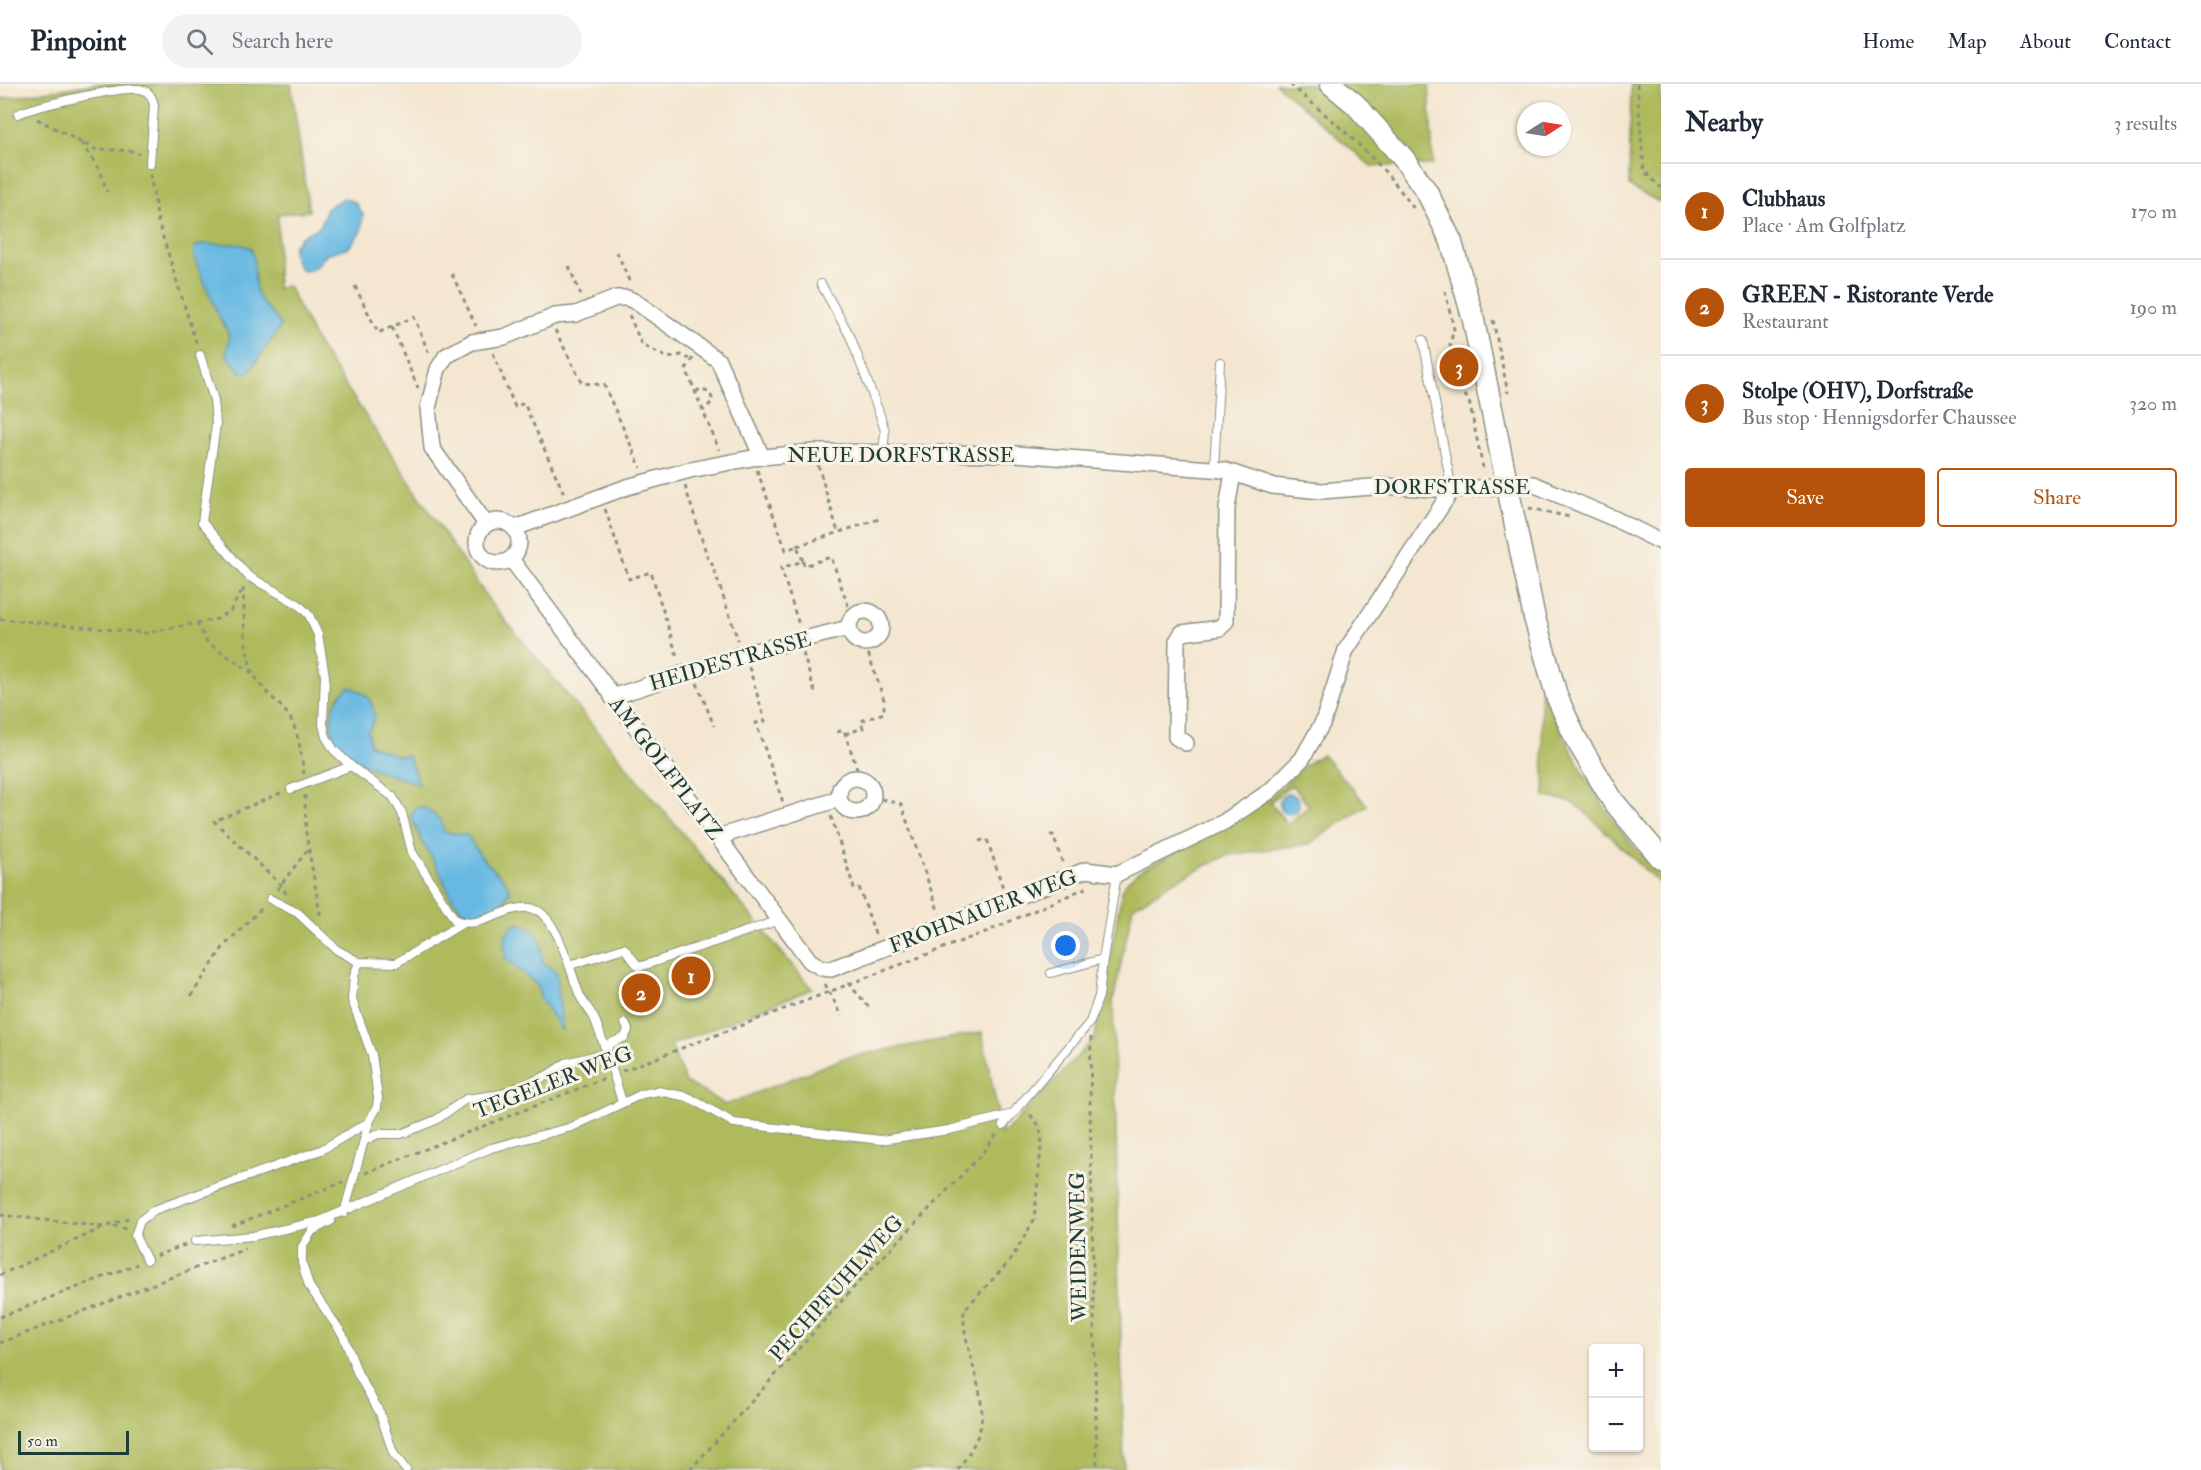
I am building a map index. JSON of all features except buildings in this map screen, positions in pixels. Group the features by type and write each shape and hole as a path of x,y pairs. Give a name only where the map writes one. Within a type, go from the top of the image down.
{"main road":[{"path":"1331,84 1355,104 1404,159 1426,192 1451,241 1473,318 1505,485 1541,645 1557,697 1576,739 1613,801 1661,858"}],"street":[{"path":"486,524 432,448 428,422 433,384 446,356 459,347 484,338 504,337 549,317 629,300 700,346 718,360 725,369 757,457"},
{"name":"NEUE DORFSTRASSE","path":"515,528 601,496 647,482 757,457 814,452 1081,458"},
{"name":"DORFSTRASSE","path":"1081,458 1214,469 1272,486 1321,491 1385,486 1452,490 1533,484 1613,518 1661,542"},
{"path":"1186,743 1176,736 1177,641 1182,633 1220,628 1225,625 1227,508 1233,473"},
{"path":"1117,874 1224,822 1270,791 1302,759 1323,722 1346,650 1452,490"},
{"path":"500,520 515,528 520,544 511,559 497,564 483,558 477,540 486,524 500,520"},
{"name":"AM GOLFPLATZ","path":"511,559 810,961 828,968"},
{"name":"HEIDESTRASSE","path":"612,697 744,654 850,623 863,611 878,618 881,624 880,634 873,641 865,644"},
{"path":"850,623 854,639 865,644"},
{"path":"718,837 834,801 843,784 851,778 860,778 870,786 873,797 870,805 860,812 849,810 834,801"},
{"name":"FROHNAUER WEG","path":"828,968 881,950 1086,870 1117,874"}],"lane":[{"path":"18,114 38,105 137,88 144,90 151,95 154,105 150,164"},
{"path":"821,284 850,336 879,412 885,431 884,453"},
{"path":"1423,340 1452,490"},
{"path":"200,355 214,400 216,425 202,522 248,576 298,604 315,625 325,676 323,724 326,737 334,750 351,766 393,797 402,813 412,852 419,865 450,914 463,923"},
{"path":"1214,469 1220,362"},
{"path":"291,789 351,766"},
{"path":"1003,1125 1090,1022 1098,996 1117,874"},
{"path":"270,899 298,913 337,950 359,962 396,963 463,923 475,923 518,909 539,910 554,930 581,996 594,1018 622,1102"},
{"path":"570,965 624,948 639,967 780,920"},
{"path":"1051,973 1103,959"},
{"path":"147,1260 135,1236 140,1221 154,1210 321,1150 369,1122 373,1117 378,1098 368,1038 352,1000 354,976 359,962"},
{"path":"606,1053 609,1044 626,1036 628,1030 625,1023"},
{"path":"364,1141 378,1134 401,1134 436,1120 466,1099 502,1094 546,1076 566,1063 606,1053"},
{"path":"195,1241 253,1236 320,1221 491,1148 572,1126 622,1102 642,1094 658,1091 688,1098 734,1123 881,1140 949,1130 1012,1114"},
{"path":"369,1122 345,1212 312,1231 302,1247 302,1263 309,1286 343,1335 358,1374 380,1413 393,1453 406,1470"}],"path":[{"path":"1290,84 1373,155 1418,216"},
{"path":"1637,84 1644,171 1661,188"},
{"path":"18,114 50,125 94,149 133,151 150,164 158,221 200,355"},
{"path":"80,142 100,170 107,192"},
{"path":"617,252 642,345 668,358 681,355 691,360"},
{"path":"569,266 588,310"},
{"path":"452,274 515,407 524,403 570,507"},
{"path":"1444,284 1454,329 1450,344 1457,383 1469,401 1481,458"},
{"path":"355,286 378,333 414,317 432,361 438,369"},
{"path":"549,317 582,383 604,385 647,482"},
{"path":"392,327 417,388 433,384"},
{"path":"700,346 686,369 724,464"},
{"path":"696,392 700,389 710,393 713,401 703,411"},
{"path":"814,452 838,532"},
{"path":"757,457 786,550 879,519"},
{"path":"680,473 708,559 711,561 744,654 765,721 756,723 787,814"},
{"path":"601,496 629,579 651,572 688,672 714,726"},
{"path":"1531,508 1533,519"},
{"path":"797,546 804,566 831,557 850,623"},
{"path":"803,561 782,568 815,693"},
{"path":"0,619 146,633 225,615 236,602 248,576"},
{"path":"243,588 247,644 253,673 261,687 287,714 298,739 305,784 309,848 326,939"},
{"path":"197,623 207,642 253,673"},
{"path":"845,734 863,728 861,721 884,713 884,700 865,644"},
{"path":"837,732 844,730 860,778"},
{"path":"291,789 214,821 281,885 298,913"},
{"path":"873,797 901,804 943,926"},
{"path":"834,801 854,888 859,887 881,950"},
{"path":"1050,835 1053,835 1068,877"},
{"path":"979,842 987,839 1007,901"},
{"path":"191,996 224,946 270,899 309,848"},
{"name":"TEGELER WEG","path":"227,1228 613,1074 988,931 1117,874"},
{"path":"842,1016 822,977 828,968 848,983 870,1008"},
{"name":"WEIDENWEG","path":"1090,1022 1097,1470"},
{"path":"958,1470 973,1446 980,1428 981,1413 964,1339 964,1310 1010,1261 1034,1220 1042,1137 1038,1124 1026,1110"},
{"name":"PECHPFUHLWEG","path":"690,1470 857,1284 980,1156 1003,1125"},
{"path":"0,1275 104,1227 154,1210"},
{"path":"0,1215 123,1228 135,1236"},
{"path":"0,1317 195,1241"},
{"path":"0,1343 256,1245"}],"green space":[{"path":"94,84 291,84 309,211 278,214 277,288 288,286 317,343 490,602 812,989 671,1045 685,1082 726,1105 844,1058 982,1032 1002,1135 1095,1038 1122,891 1126,883 1138,872 1252,810 1273,795 1301,769 1323,755 1367,805 1309,844 1228,855 1171,883 1133,907 1113,1001 1124,1470 0,1470 0,99","holes":["1292,785 1309,806 1287,824 1270,802"]},
{"path":"1276,84 1429,84 1433,165 1371,166"},
{"path":"1631,84 1661,84 1661,203 1629,186"},
{"path":"1540,689 1606,811 1641,854 1661,873 1661,885 1584,811 1569,801 1545,797"}],"water":[{"path":"344,198 355,202 363,215 361,231 349,247 326,254 317,266 306,271 300,269 293,253 296,242 320,227 327,208"},
{"path":"203,244 233,244 251,248 258,295 281,326 249,372 241,372 226,354 229,340 227,329 221,321 194,258 194,247"},
{"path":"349,687 363,693 372,704 374,717 368,731 370,745 398,756 408,756 419,784 362,763 338,745 332,733 331,718 337,701"},
{"path":"1289,794 1296,797 1299,804 1296,811 1289,814 1282,811 1279,804 1282,797"},
{"path":"423,807 441,820 444,832 467,835 482,858 506,882 510,892 502,903 474,914 461,909 452,898 411,816 415,808"},
{"path":"519,923 526,925 535,933 542,949 543,962 557,973 562,1031 540,998 538,986 505,958 505,938 509,930"}],"place":[{"name":"Stolpe (OHV), Dorfstraße","path":"1459,367"},
{"name":"Clubhaus","path":"691,976"},
{"name":"GREEN - Ristorante Verde","path":"641,993"}]}
